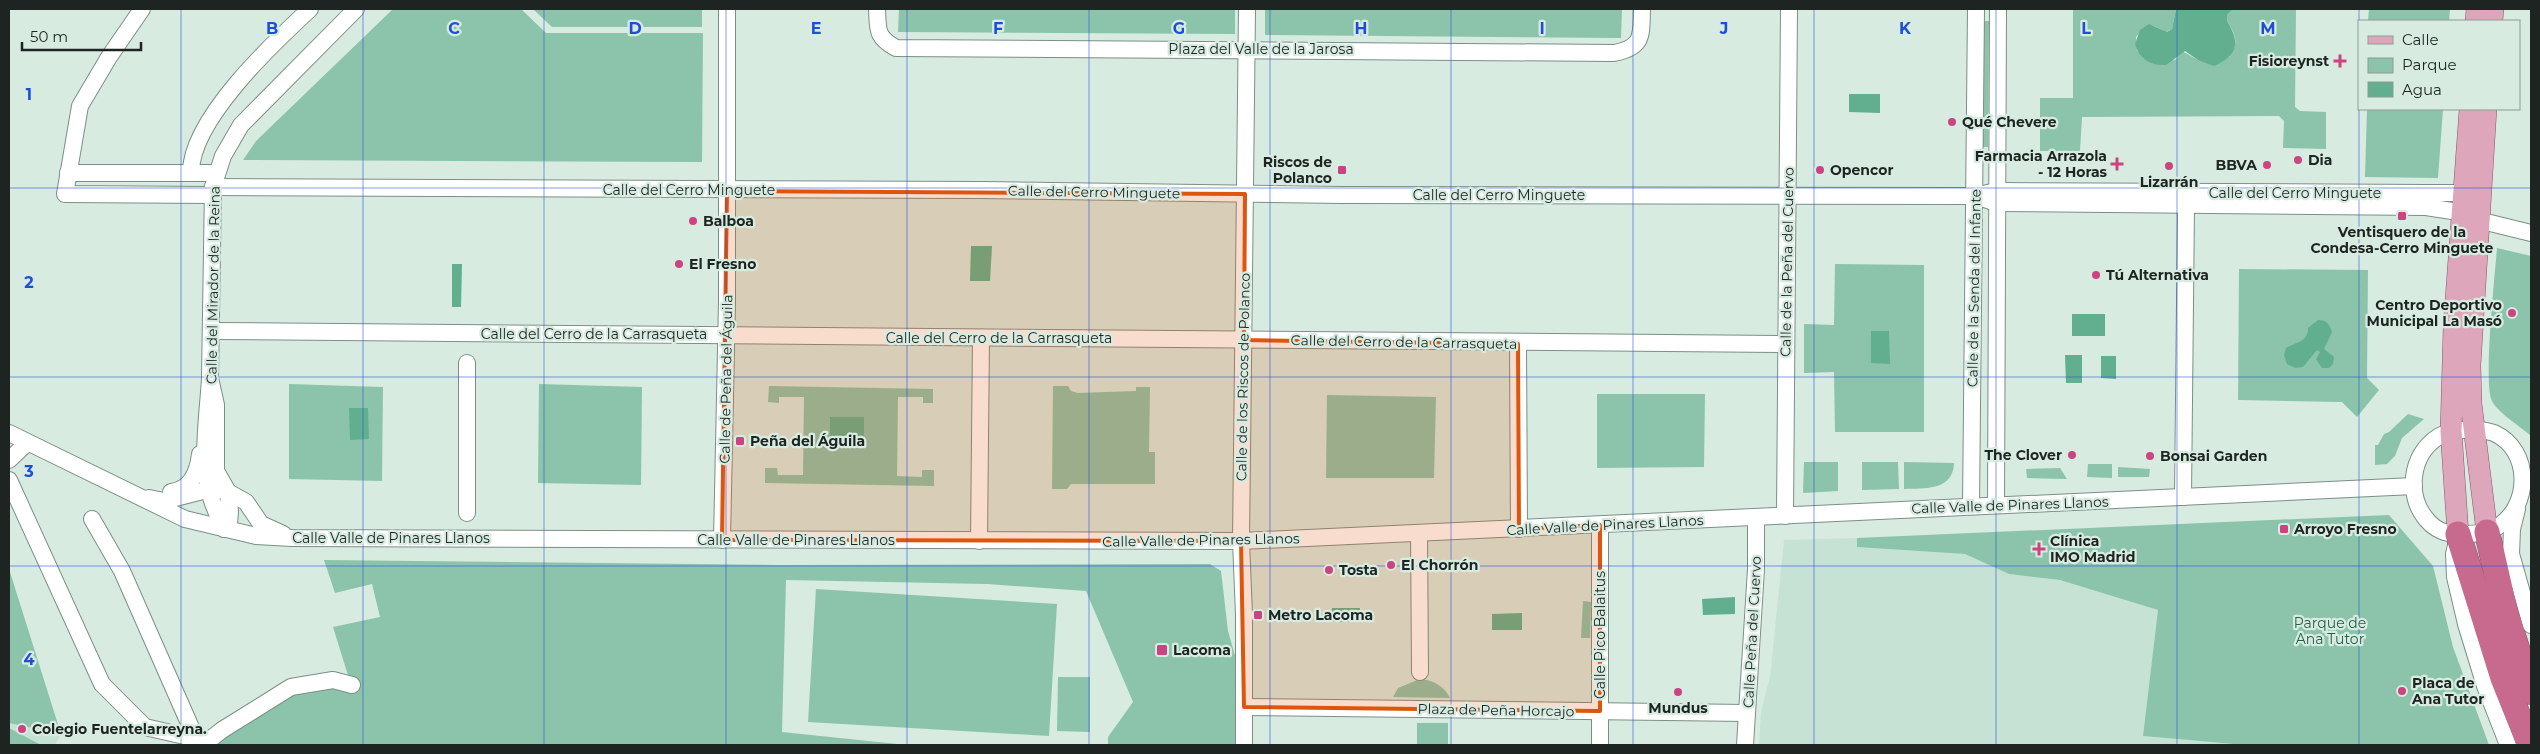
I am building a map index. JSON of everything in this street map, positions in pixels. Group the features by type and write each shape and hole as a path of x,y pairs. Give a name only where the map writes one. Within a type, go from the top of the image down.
{"highway":[{"path":"2487,532 2504,611 2531,692"},
{"path":"2458,534 2503,678 2530,745"}],"main road":[{"path":"2458,534 2451,431 2467,209 2470,110"},
{"path":"2486,110 2467,209 2470,365 2475,429 2487,532"}],"street":[{"path":"68,172 80,106 109,57 142,9"},
{"path":"191,172 195,144 216,109 310,9"},
{"name":"Calle del Mirador de la Reina","path":"228,492 216,471 216,405 210,378 214,185 241,125 356,9"},
{"name":"Calle de Peña del Águila","path":"722,540 727,336 728,9"},
{"name":"Plaza del Valle de la Jarosa","path":"877,9 879,34 885,42 896,48 1614,52 1634,48 1638,42 1641,34 1642,9"},
{"name":"Calle de los Riscos de Polanco","path":"1244,745 1241,541 1246,9"},
{"name":"Calle de la Peña del Cuervo","path":"1785,516 1789,9"},
{"name":"Calle de la Senda del Infante","path":"1971,506 1976,9"},
{"name":"Calle de la Senda del Infante","path":"1996,505 1998,9"},
{"name":"Calle del Cerro Minguete","path":"214,185 191,172 68,172 65,194 214,185 728,191 982,190 1245,194 1975,196 2186,206 2426,207 2467,209 2531,233"},
{"name":"Calle del Cerro Minguete","path":"1996,197 2467,209"},
{"path":"2183,497 2186,206"},
{"name":"Calle del Cerro de la Carrasqueta","path":"211,331 1518,344 1786,344"},
{"path":"979,541 981,338"},
{"path":"1518,344 1519,529"},
{"path":"467,363 467,513"},
{"path":"210,378 207,443 208,489 213,506 224,529 229,524 228,492"},
{"path":"123,490 174,492 188,484 198,472 204,401 210,378"},
{"path":"2518,506 2498,527 2487,532 2449,534 2433,527 2419,511 2414,486 2416,464 2424,450 2437,438 2451,431 2475,429 2494,433 2503,440 2518,459 2523,480 2522,492 2512,529 2511,554 2531,626"},
{"name":"Calle Valle de Pinares Llanos","path":"9,433 185,519 256,536 292,538 1241,541 2414,486"},
{"path":"9,460 27,443"},
{"path":"9,480 102,684 145,727 202,742 291,687 333,680 352,685"},
{"path":"123,490 164,502 208,489 228,492 246,502 261,524 292,538"},
{"name":"Calle Peña del Cuervo","path":"1745,745 1756,569 1756,518"},
{"path":"92,519 122,571 202,742"},
{"name":"Calle Pico Balaitus","path":"1600,525 1600,745"},
{"path":"1419,534 1420,672"},
{"path":"2458,534 2454,569 2462,608 2485,686 2508,745"},
{"name":"Plaza de Peña Horcajo","path":"1244,707 1747,712"}],"highlighted area":[{"path":"727,191 1245,194 1244,340 1518,344 1519,529 1600,525 1600,711 1244,707 1241,541 722,540"}],"shaded area":[{"path":"1857,538 1857,547 1965,554 2009,574 2060,580 2158,610 2143,736 2245,745 1759,745 1761,711 1770,677 1784,540"},
{"name":"Colegio Fuentelarreyna.","path":"9,723 61,734 55,745 9,745"}],"green space":[{"path":"393,9 521,9 546,33 703,33 702,162 243,160 256,141"},
{"path":"533,9 702,9 702,27 552,27"},
{"path":"899,9 1235,9 1235,34 898,32"},
{"path":"1265,9 1622,9 1621,38 1265,35"},
{"path":"2073,9 2176,9 2172,29 2166,32 2153,26 2147,26 2136,37 2137,51 2175,60 2182,51 2198,60 2229,57 2234,48 2235,39 2227,21 2227,15 2233,9 2296,9 2295,107 2300,111 2326,112 2326,149 2283,148 2284,121 2279,116 2082,117 2080,151 2040,151 2040,98 2073,98"},
{"path":"2369,9 2450,9 2449,20 2368,20"},
{"path":"1984,21 1989,21 1988,147 1983,147"},
{"path":"2367,110 2443,110 2438,178 2365,177"},
{"name":"Centro Deportivo Municipal La Masó","path":"2497,248 2531,256 2531,436 2499,410 2492,401 2490,391 2489,352"},
{"path":"1835,264 1924,265 1924,432 1835,432 1834,372 1804,373 1804,324 1834,325"},
{"path":"2239,269 2368,270 2367,378 2379,390 2357,417 2342,402 2238,400"},
{"path":"289,384 383,387 382,481 289,479"},
{"path":"539,384 642,387 641,485 538,483"},
{"path":"769,386 933,389 933,403 923,403 923,397 898,397 897,476 922,477 922,470 934,470 934,486 765,483 765,468 777,468 778,475 803,475 804,397 779,397 779,403 768,402"},
{"path":"1053,386 1068,386 1071,391 1078,393 1136,391 1136,387 1150,387 1149,452 1155,452 1155,484 1071,484 1067,489 1052,489"},
{"path":"1597,394 1705,394 1704,467 1597,468"},
{"path":"1327,395 1436,397 1434,478 1326,478"},
{"path":"2408,414 2424,419 2402,438 2395,456 2387,464 2375,465 2375,445 2378,445 2384,434 2389,432"},
{"path":"1804,462 1838,462 1838,491 1803,493"},
{"path":"1862,462 1898,462 1899,489 1862,490"},
{"path":"1904,462 1954,463 1949,479 1943,483 1929,488 1904,489"},
{"path":"2088,464 2112,464 2112,478 2087,477"},
{"path":"2118,467 2150,469 2149,477 2118,477"},
{"path":"2060,468 2067,479 2027,478 2026,469"},
{"name":"Parque de Ana Tutor","path":"2389,515 2433,566 2453,647 2489,745 2245,745 2143,736 2158,610 2060,580 2009,574 1965,554 1857,547 1857,538"},
{"path":"324,560 780,565 1210,564 1221,571 1228,631 1240,673 1243,745 1108,745 1108,737 1133,702 1086,591 987,584 786,580 782,732 907,745 206,745 291,687 351,685 333,627 380,617 372,584 335,593"},
{"path":"9,566 10,572 61,734 9,723"},
{"path":"816,589 1057,604 1049,736 808,722"},
{"path":"1583,601 1591,602 1590,638 1581,638"},
{"path":"1058,677 1090,677 1090,732 1057,731"},
{"path":"1420,679 1438,684 1450,698 1393,697 1398,688"},
{"path":"1417,723 1448,723 1448,745 1417,745"},
{"path":"9,728 41,745 9,745"}],"water":[{"path":"2176,9 2233,9 2227,15 2227,21 2234,35 2235,47 2233,52 2222,62 2214,66 2198,60 2185,51 2166,65 2151,63 2143,58 2135,44 2140,30 2149,24 2167,32 2172,29"},
{"path":"1849,94 1880,94 1880,113 1849,112"},
{"path":"971,246 992,246 990,281 970,281"},
{"path":"452,264 462,264 461,307 452,307"},
{"path":"2072,314 2105,314 2105,336 2072,336"},
{"path":"2318,320 2327,323 2332,332 2324,349 2334,357 2333,364 2329,368 2322,368 2316,359 2320,352 2317,350 2303,367 2295,368 2287,364 2284,355 2286,348 2304,339 2308,328"},
{"path":"1871,331 1889,331 1890,364 1871,363"},
{"path":"2065,355 2082,355 2082,383 2066,383"},
{"path":"2101,356 2116,356 2116,379 2101,378"},
{"path":"349,408 368,408 369,439 350,440"},
{"path":"830,417 864,417 864,440 830,440"},
{"path":"1735,597 1735,614 1703,615 1702,599"},
{"path":"1332,608 1360,608 1360,622 1332,622"},
{"path":"1522,613 1522,630 1492,630 1492,614"}],"place":[{"name":"Fisioreynst","path":"2340,61"},
{"name":"Qué Chevere","path":"1952,122"},
{"name":"Dia","path":"2298,160"},
{"name":"Farmacia Arrazola - 12 Horas","path":"2117,164"},
{"name":"BBVA","path":"2267,165"},
{"name":"Lizarrán","path":"2169,166"},
{"name":"Riscos de Polanco","path":"1342,170"},
{"name":"Opencor","path":"1820,170"},
{"name":"Ventisquero de la Condesa-Cerro Minguete","path":"2402,216"},
{"name":"Balboa","path":"693,221"},
{"name":"El Fresno","path":"679,264"},
{"name":"Tú Alternativa","path":"2096,275"},
{"name":"Centro Deportivo Municipal La Masó","path":"2512,313"},
{"name":"Peña del Águila","path":"740,441"},
{"name":"The Clover","path":"2072,455"},
{"name":"Bonsai Garden","path":"2150,456"},
{"name":"Arroyo Fresno","path":"2284,529"},
{"name":"Clínica IMO Madrid","path":"2039,549"},
{"name":"El Chorrón","path":"1391,565"},
{"name":"Tosta","path":"1329,570"},
{"name":"Metro Lacoma","path":"1258,615"},
{"name":"Lacoma","path":"1162,650"},
{"name":"Placa de Ana Tutor","path":"2402,691"},
{"name":"Mundus","path":"1678,692"},
{"name":"Colegio Fuentelarreyna.","path":"22,729"}]}
